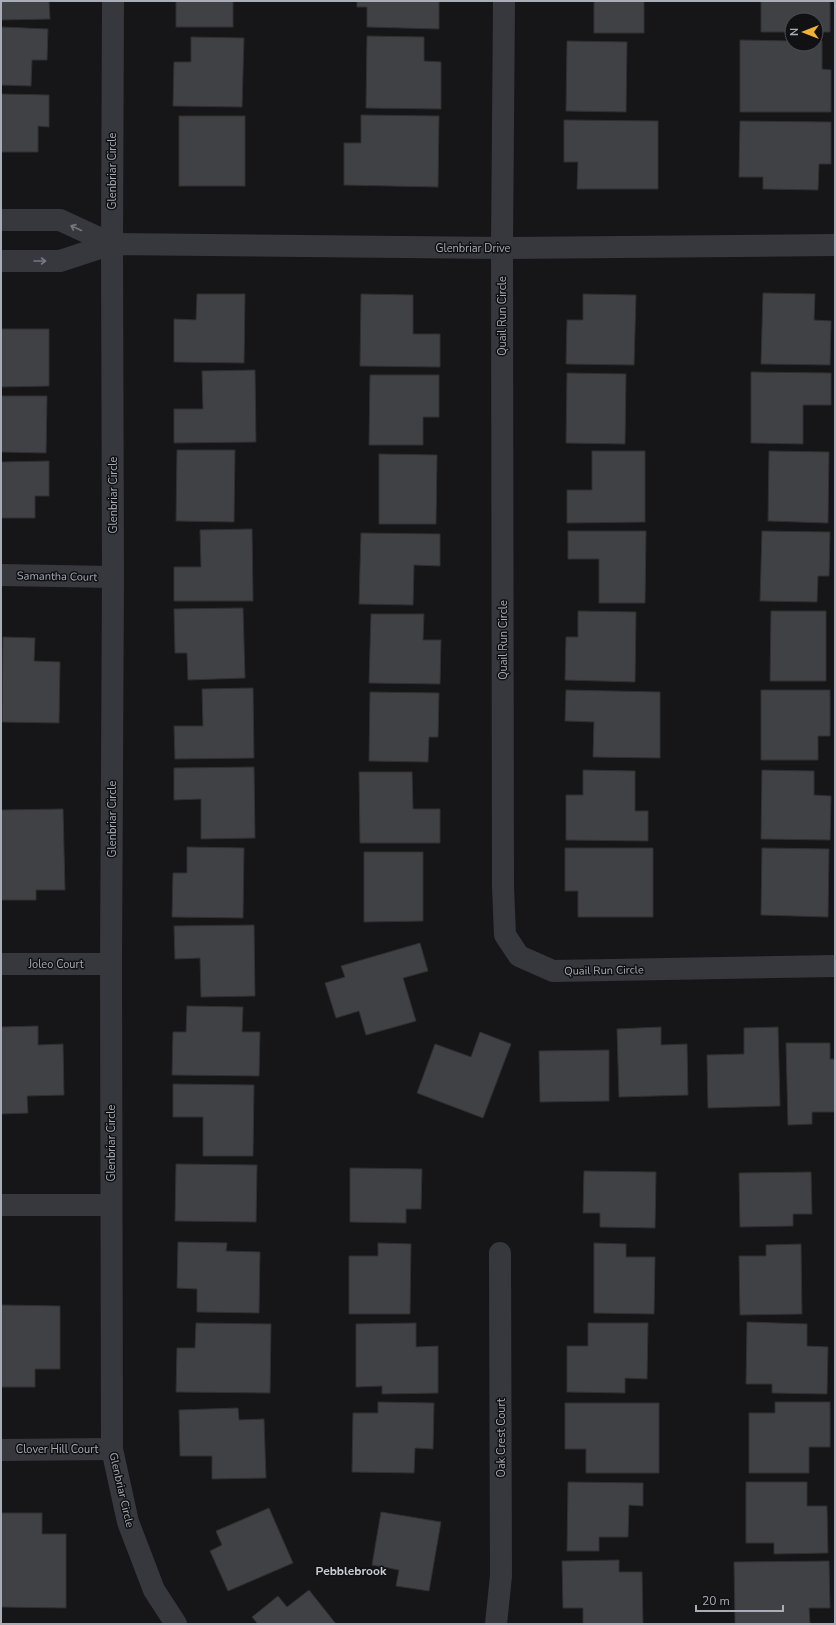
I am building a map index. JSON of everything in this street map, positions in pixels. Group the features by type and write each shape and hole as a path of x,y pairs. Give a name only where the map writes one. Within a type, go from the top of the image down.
{"street":[{"name":"Glenbriar Circle","path":"114,1 112,244 113,577 111,964 112,1449 128,1522 154,1590 176,1624"},
{"name":"Quail Run Circle","path":"504,1 502,248 503,886 505,935 519,956 553,971 835,966"},
{"name":"Glenbriar Drive","path":"1,220 60,220 112,244"},
{"name":"Glenbriar Drive","path":"1,260 60,261 112,244 502,248 835,245"},
{"name":"Samantha Court","path":"1,575 113,577"},
{"name":"Joleo Court","path":"1,964 111,964"},
{"path":"1,1204 111,1205"},
{"name":"Oak Crest Court","path":"496,1624 501,1576 500,1253"},
{"name":"Clover Hill Court","path":"1,1450 112,1449"}],"building":[{"path":"1,1 49,1 50,19 1,20"},
{"path":"176,1 233,1 233,27 176,27"},
{"path":"357,1 439,1 439,29 367,27 367,7 357,7"},
{"path":"594,1 644,1 644,33 594,33"},
{"path":"761,1 830,1 830,32 824,32 824,12 784,12 784,32 761,32"},
{"path":"1,27 48,29 47,60 32,60 31,86 1,85"},
{"path":"367,36 424,37 424,61 441,62 441,109 366,108"},
{"path":"191,37 244,38 242,107 173,106 174,62 191,62"},
{"path":"740,40 784,41 784,52 822,52 822,69 831,70 831,112 740,112"},
{"path":"567,41 627,42 626,112 566,111"},
{"path":"1,94 49,95 49,127 38,126 38,152 1,152"},
{"path":"361,115 439,116 438,187 344,185 344,143 361,143"},
{"path":"179,116 245,116 245,186 179,186"},
{"path":"564,120 658,121 658,189 577,189 578,162 564,162"},
{"path":"740,121 831,122 831,164 819,164 818,190 763,189 763,177 739,177"},
{"path":"763,293 815,294 814,320 831,321 830,365 761,364"},
{"path":"197,294 245,294 244,363 174,362 174,319 196,320"},
{"path":"361,294 413,295 413,334 440,334 440,367 360,366"},
{"path":"583,294 636,295 634,365 566,364 567,320 583,320"},
{"path":"1,329 49,329 49,386 1,387"},
{"path":"255,370 256,442 174,443 174,409 203,409 202,371"},
{"path":"751,372 831,373 831,405 803,405 803,444 751,443"},
{"path":"567,373 626,374 625,444 566,443"},
{"path":"370,375 439,375 439,417 423,417 423,445 369,445"},
{"path":"1,396 47,396 46,453 1,452"},
{"path":"177,450 235,450 234,522 176,521"},
{"path":"592,451 645,451 645,522 567,523 567,490 592,490"},
{"path":"769,451 829,452 828,523 768,521"},
{"path":"379,454 437,455 436,524 379,524"},
{"path":"49,461 49,496 35,496 35,518 1,518 1,462"},
{"path":"252,529 253,601 174,601 174,567 201,567 200,530"},
{"path":"568,531 646,531 645,603 599,603 599,559 568,559"},
{"path":"762,531 830,532 829,576 818,576 817,602 760,601"},
{"path":"361,533 440,534 440,566 414,565 413,605 359,604"},
{"path":"243,608 245,678 188,680 187,653 175,653 174,609"},
{"path":"578,611 636,612 635,682 565,680 566,637 578,637"},
{"path":"771,611 826,611 826,681 770,681"},
{"path":"371,614 424,614 423,640 441,640 440,684 369,683"},
{"path":"3,637 35,638 34,661 60,662 59,723 2,722"},
{"path":"253,688 254,758 175,759 174,726 203,726 202,689"},
{"path":"566,690 660,692 660,758 593,757 594,722 565,721"},
{"path":"761,690 830,690 830,736 818,736 818,760 761,760"},
{"path":"370,692 439,693 438,737 429,737 428,762 369,761"},
{"path":"254,767 255,838 201,839 201,799 174,800 174,768"},
{"path":"583,770 635,771 635,811 648,811 648,841 566,840 566,795 583,795"},
{"path":"762,770 814,771 814,795 831,796 830,840 761,839"},
{"path":"359,772 412,772 413,809 440,809 440,843 360,843"},
{"path":"63,809 65,890 36,890 36,900 1,900 1,810"},
{"path":"187,847 244,848 243,918 172,917 173,873 187,873"},
{"path":"565,848 653,848 653,917 578,917 578,891 565,891"},
{"path":"762,848 829,849 828,917 761,915"},
{"path":"364,852 423,852 423,921 364,922"},
{"path":"254,925 255,996 201,997 200,958 175,959 174,926"},
{"path":"420,943 428,971 403,978 416,1021 366,1035 359,1011 336,1018 325,983 345,977 341,966"},
{"path":"187,1006 243,1007 242,1032 260,1032 259,1076 172,1075 173,1032 186,1032"},
{"path":"38,1026 38,1045 63,1044 64,1095 27,1096 28,1113 1,1114 1,1027"},
{"path":"661,1027 661,1045 687,1044 688,1095 619,1097 617,1029"},
{"path":"778,1027 780,1106 708,1108 707,1055 744,1054 744,1028"},
{"path":"480,1032 511,1044 483,1118 417,1093 435,1044 471,1057"},
{"path":"786,1043 830,1043 830,1059 835,1059 835,1112 812,1112 812,1124 788,1125"},
{"path":"609,1050 609,1101 540,1102 539,1051"},
{"path":"173,1084 254,1085 253,1156 203,1156 203,1117 173,1117"},
{"path":"176,1164 257,1165 256,1222 175,1221"},
{"path":"350,1168 422,1169 421,1209 406,1209 406,1223 350,1222"},
{"path":"584,1171 656,1172 655,1228 600,1227 600,1213 583,1213"},
{"path":"811,1172 812,1214 793,1214 793,1226 740,1227 739,1173"},
{"path":"178,1242 227,1243 226,1251 260,1252 259,1313 197,1312 197,1289 177,1288"},
{"path":"378,1243 411,1244 410,1314 349,1314 349,1256 378,1256"},
{"path":"594,1243 626,1244 626,1257 655,1257 654,1314 594,1313"},
{"path":"801,1244 802,1314 740,1315 739,1256 766,1256 766,1245"},
{"path":"1,1305 60,1306 60,1369 35,1369 35,1387 1,1387"},
{"path":"747,1322 807,1324 807,1346 828,1347 827,1394 772,1393 772,1384 746,1384"},
{"path":"196,1323 271,1324 270,1393 176,1392 177,1348 195,1348"},
{"path":"416,1323 416,1347 438,1346 438,1393 382,1394 382,1386 356,1387 356,1324"},
{"path":"588,1323 648,1323 647,1379 625,1378 625,1393 567,1392 567,1346 588,1346"},
{"path":"378,1402 434,1403 433,1449 415,1448 414,1473 352,1472 353,1413 378,1413"},
{"path":"775,1402 830,1402 830,1447 809,1447 809,1473 749,1473 749,1413 775,1413"},
{"path":"565,1403 659,1403 659,1473 586,1473 586,1449 565,1449"},
{"path":"238,1408 239,1420 264,1419 266,1478 212,1479 212,1456 180,1456 179,1410"},
{"path":"568,1482 643,1483 643,1506 629,1505 628,1537 599,1537 599,1551 567,1551"},
{"path":"746,1482 807,1482 807,1506 827,1506 828,1553 774,1554 774,1543 746,1543"},
{"path":"269,1508 293,1563 228,1591 210,1551 222,1545 216,1531"},
{"path":"381,1512 441,1522 429,1591 396,1586 399,1570 372,1565"},
{"path":"1,1513 42,1513 42,1534 66,1534 66,1608 1,1607"},
{"path":"619,1560 619,1572 642,1572 643,1624 583,1624 583,1608 563,1608 562,1561"},
{"path":"829,1561 830,1608 809,1608 810,1624 735,1624 734,1562"},
{"path":"309,1590 336,1624 258,1624 252,1617 278,1596 287,1607"}],"district":[{"name":"Pebblebrook","path":"351,1571"}]}
